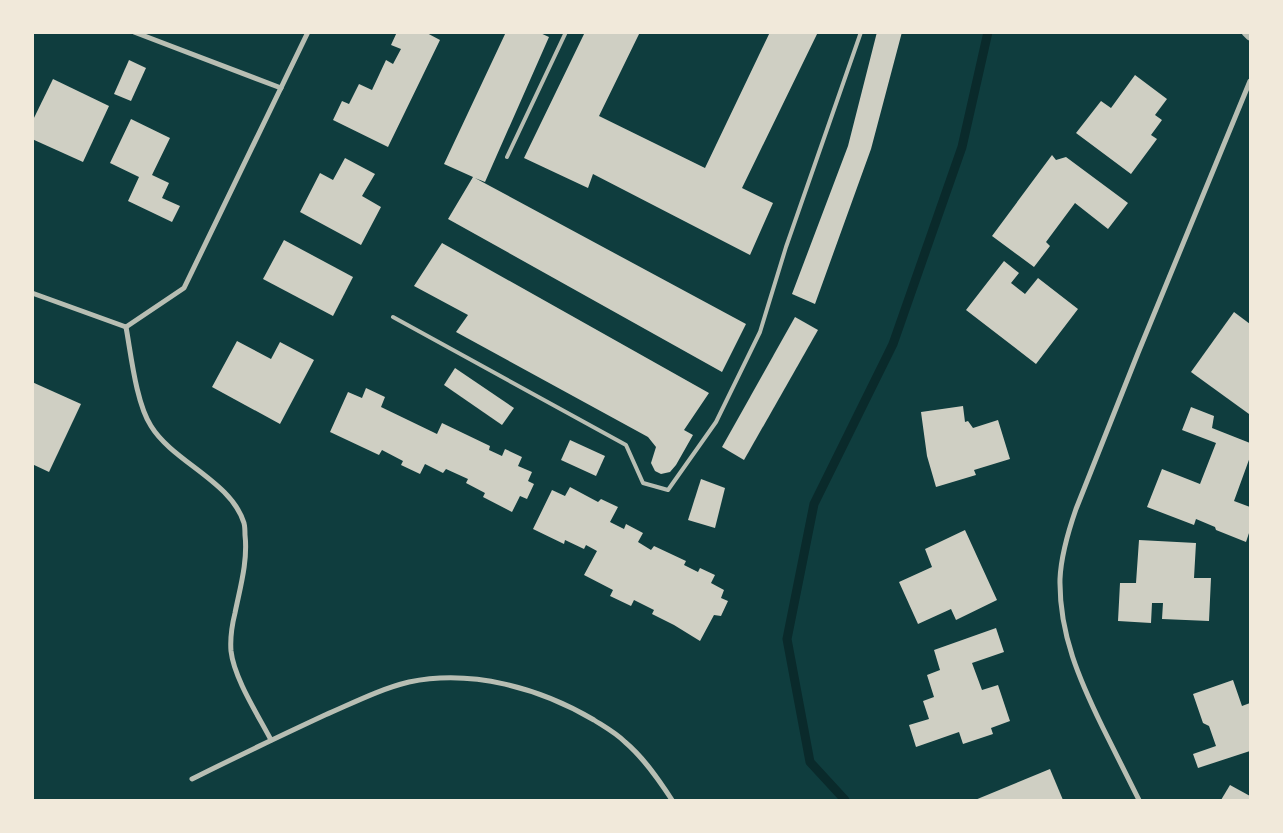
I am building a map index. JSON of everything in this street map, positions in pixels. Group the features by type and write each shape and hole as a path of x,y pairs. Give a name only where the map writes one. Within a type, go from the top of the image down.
{"street":[{"path":"134,32 281,88"},
{"path":"126,327 184,288 308,32"},
{"path":"1246,32 1250,36"},
{"path":"1139,800 1084,689 1070,649 1061,602 1060,578 1063,554 1076,509 1250,81"},
{"path":"32,293 126,327"},
{"path":"126,327 142,407 150,425 161,439 221,490 234,504 244,524 246,542 244,563 231,633 231,651 236,669 248,697 271,740"},
{"path":"192,779 271,740 381,690 411,682 469,679 528,690 556,700 604,726 625,741 646,763 672,800"}],"lane":[{"path":"507,157 566,32"},
{"path":"393,317 626,445 643,483 668,490 716,422 760,332 786,247 861,32"}],"building":[{"path":"397,32 425,32 440,40 388,147 333,120 342,101 349,104 359,84 372,90 386,60 393,64 401,49 391,45"},
{"path":"506,32 538,32 549,37 485,182 475,178 746,324 722,372 448,219 473,177 444,164"},
{"path":"585,32 640,32 599,116 705,168 770,32 818,32 742,188 773,203 750,255 593,174 588,188 524,158"},
{"path":"877,32 902,32 871,149 815,304 792,294 848,146"},
{"path":"129,60 146,68 131,101 114,94"},
{"path":"1135,75 1167,99 1155,115 1162,120 1151,135 1157,139 1131,174 1076,133 1101,101 1111,108"},
{"path":"53,79 109,106 83,162 32,139 32,122"},
{"path":"131,119 170,138 152,175 169,183 162,198 180,206 172,222 128,201 139,177 110,163"},
{"path":"1052,155 1056,160 1066,157 1128,203 1108,229 1075,203 1046,242 1050,246 1034,267 992,236"},
{"path":"345,158 375,174 362,196 381,207 361,245 300,212 320,173 333,180"},
{"path":"284,240 353,277 333,316 263,279"},
{"path":"442,243 709,393 684,430 693,435 670,472 661,474 655,471 651,463 656,447 648,437 456,332 468,315 414,286"},
{"path":"1004,261 1019,273 1011,283 1025,294 1038,278 1078,309 1036,364 966,310"},
{"path":"1234,312 1250,324 1249,414 1191,372"},
{"path":"795,317 818,330 744,460 722,447"},
{"path":"237,341 271,359 280,342 314,360 280,424 212,387"},
{"path":"455,368 514,408 502,425 444,385"},
{"path":"32,382 81,404 49,472 32,464"},
{"path":"366,388 385,397 381,407 437,434 442,423 490,446 489,450 502,456 505,449 522,457 518,466 532,472 528,481 534,484 527,499 520,496 512,512 483,497 485,493 466,483 468,479 446,469 443,473 425,464 420,474 401,465 403,461 382,450 379,455 330,432 348,392 362,398"},
{"path":"963,406 965,422 968,421 973,428 998,420 1010,459 974,470 976,475 936,487 927,456 921,412"},
{"path":"1191,407 1214,416 1212,428 1250,443 1250,457 1234,501 1250,507 1250,530 1246,542 1216,530 1215,527 1196,519 1194,525 1147,507 1162,469 1200,484 1216,443 1182,430"},
{"path":"570,440 605,456 596,476 561,460"},
{"path":"701,479 725,488 715,528 688,520"},
{"path":"570,487 598,502 601,499 618,507 610,522 624,529 626,524 643,533 638,542 651,550 654,546 686,561 684,565 698,572 700,568 715,575 711,583 724,590 721,598 728,601 721,616 714,615 700,641 652,614 654,610 634,600 631,606 610,596 613,590 584,575 597,551 586,545 584,549 565,540 564,544 533,529 552,490 565,496"},
{"path":"965,530 997,600 956,620 951,609 918,624 899,582 932,567 925,549"},
{"path":"1139,540 1196,543 1194,578 1211,578 1209,621 1162,619 1163,603 1152,603 1151,623 1118,621 1120,583 1136,583"},
{"path":"996,628 1004,652 972,663 982,690 998,685 1010,721 991,728 993,734 963,744 959,732 916,747 909,725 929,719 923,701 934,697 927,675 940,670 934,650"},
{"path":"1233,680 1242,706 1250,703 1250,751 1198,768 1193,754 1216,746 1209,726 1203,723 1193,694"},
{"path":"1050,769 1063,800 975,800"},
{"path":"1230,785 1250,796 1250,800 1221,800"}],"waterway":[{"path":"845,800 810,762 787,639 814,504 893,344 962,147 988,32"}]}
